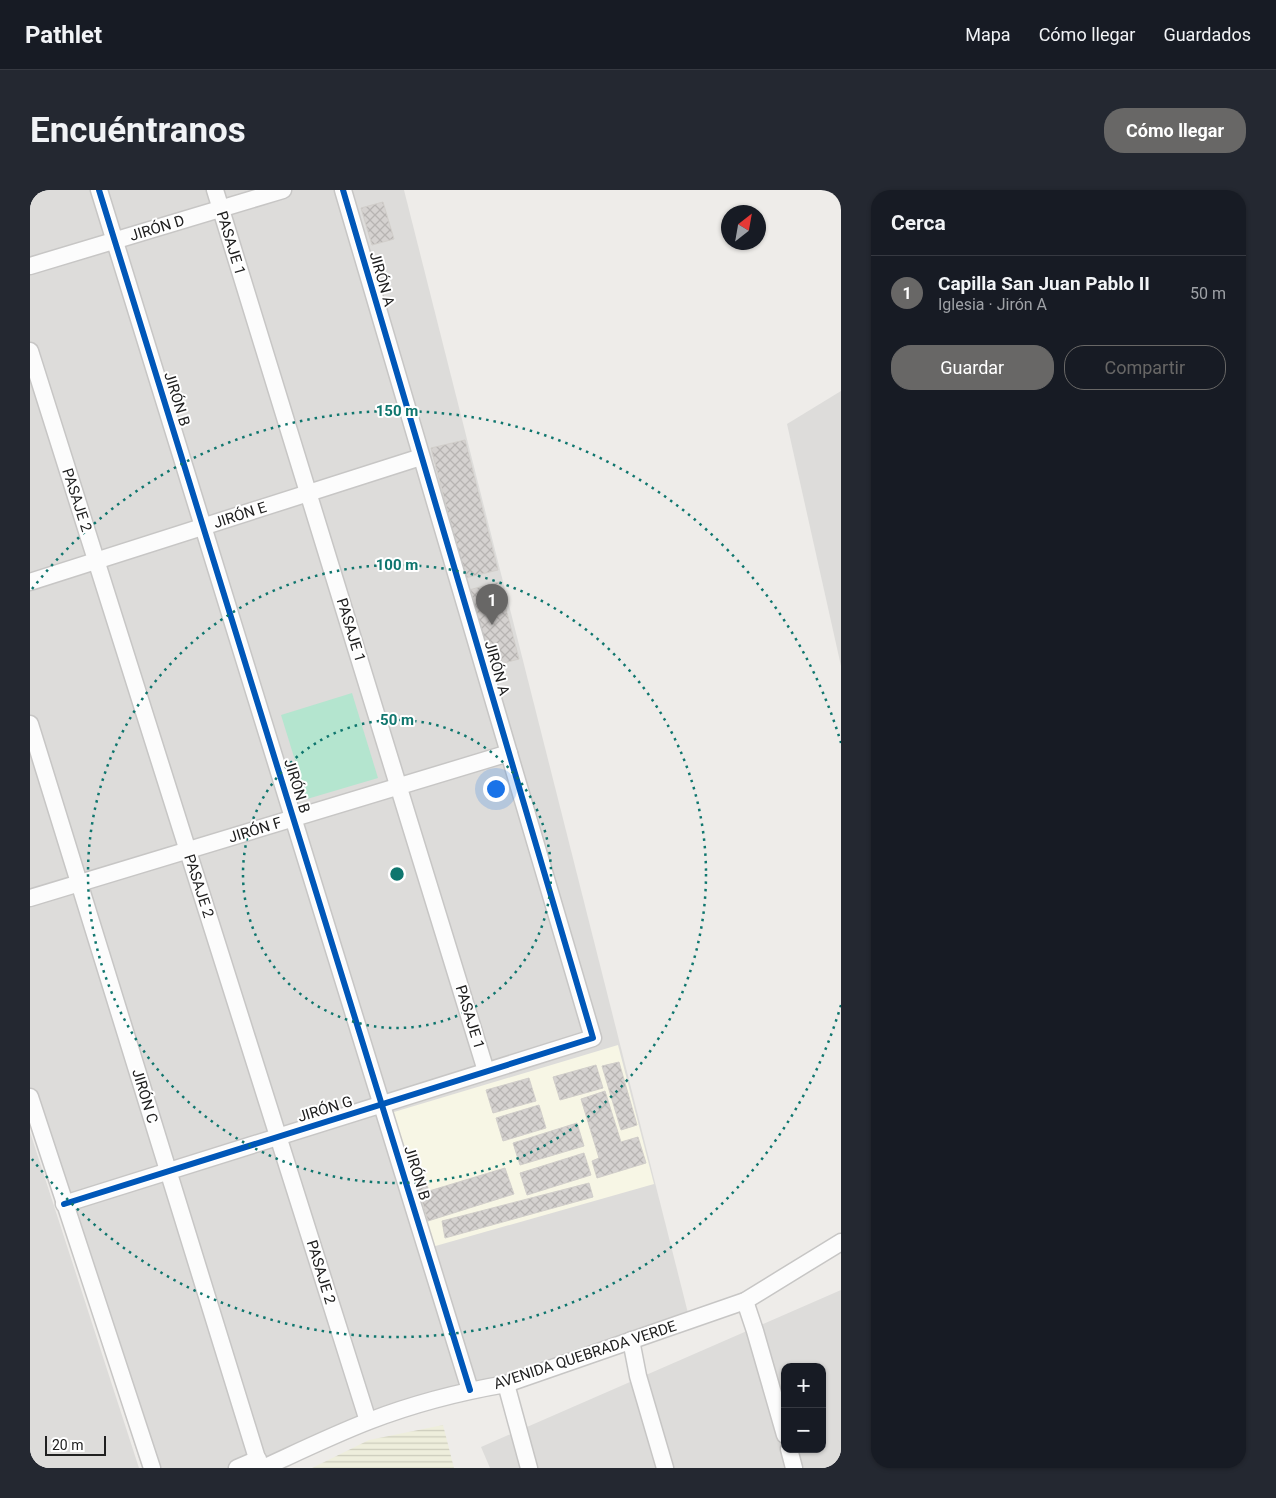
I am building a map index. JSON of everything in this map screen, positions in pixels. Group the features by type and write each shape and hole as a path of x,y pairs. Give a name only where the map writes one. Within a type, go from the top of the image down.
{"street":[{"name":"JIRÓN B","path":"99,190 470,1390"},
{"name":"PASAJE 1","path":"215,190 486,1071"},
{"name":"JIRÓN D","path":"30,266 283,190"},
{"name":"JIRÓN A","path":"343,190 592,1038"},
{"name":"PASAJE 2","path":"30,351 368,1421"},
{"name":"JIRÓN E","path":"30,582 421,457"},
{"name":"JIRÓN C","path":"30,724 260,1465"},
{"name":"JIRÓN F","path":"30,898 509,753"},
{"name":"JIRÓN G","path":"64,1204 592,1038"},
{"path":"30,1097 152,1468"},
{"name":"AVENIDA QUEBRADA VERDE","path":"237,1468 260,1465 368,1421 426,1402 470,1390 506,1384 744,1301 841,1242"},
{"path":"744,1301 755,1331 781,1421"},
{"path":"631,1340 638,1376 665,1468"},
{"path":"506,1384 529,1468"},
{"path":"790,1453 794,1468"}],"shaded area":[{"path":"30,190 404,190 689,1317 257,1468 142,1468 30,1118"},
{"path":"841,391 841,666 787,424"},
{"path":"618,1045 654,1184 432,1247 392,1116 394,1112"},
{"path":"30,1132 139,1468 30,1468"},
{"path":"841,1290 841,1468 490,1468 481,1447"},
{"path":"443,1425 454,1468 312,1468 369,1440"}],"green space":[{"path":"352,693 378,778 307,799 281,715"}],"building":[{"path":"383,202 394,239 372,245 361,208"},
{"path":"465,440 498,570 465,578 431,448"},
{"path":"499,582 519,659 485,668 465,591"},
{"path":"619,1062 637,1125 621,1130 602,1066"},
{"path":"596,1065 603,1088 560,1100 553,1077"},
{"path":"529,1078 536,1101 493,1113 486,1090"},
{"path":"605,1091 621,1142 638,1137 646,1163 597,1178 592,1161 599,1158 581,1099"},
{"path":"539,1105 546,1128 503,1141 496,1118"},
{"path":"577,1123 584,1146 520,1165 513,1143"},
{"path":"584,1153 591,1175 527,1195 520,1173"},
{"path":"505,1168 514,1194 428,1221 414,1175 423,1173 429,1191"},
{"path":"589,1183 593,1197 445,1238 442,1221"}],"cycle path":[{"path":"99,190 470,1390"},
{"path":"64,1204 593,1038 343,190"}],"place":[{"name":"Capilla San Juan Pablo II","path":"492,625"}]}
